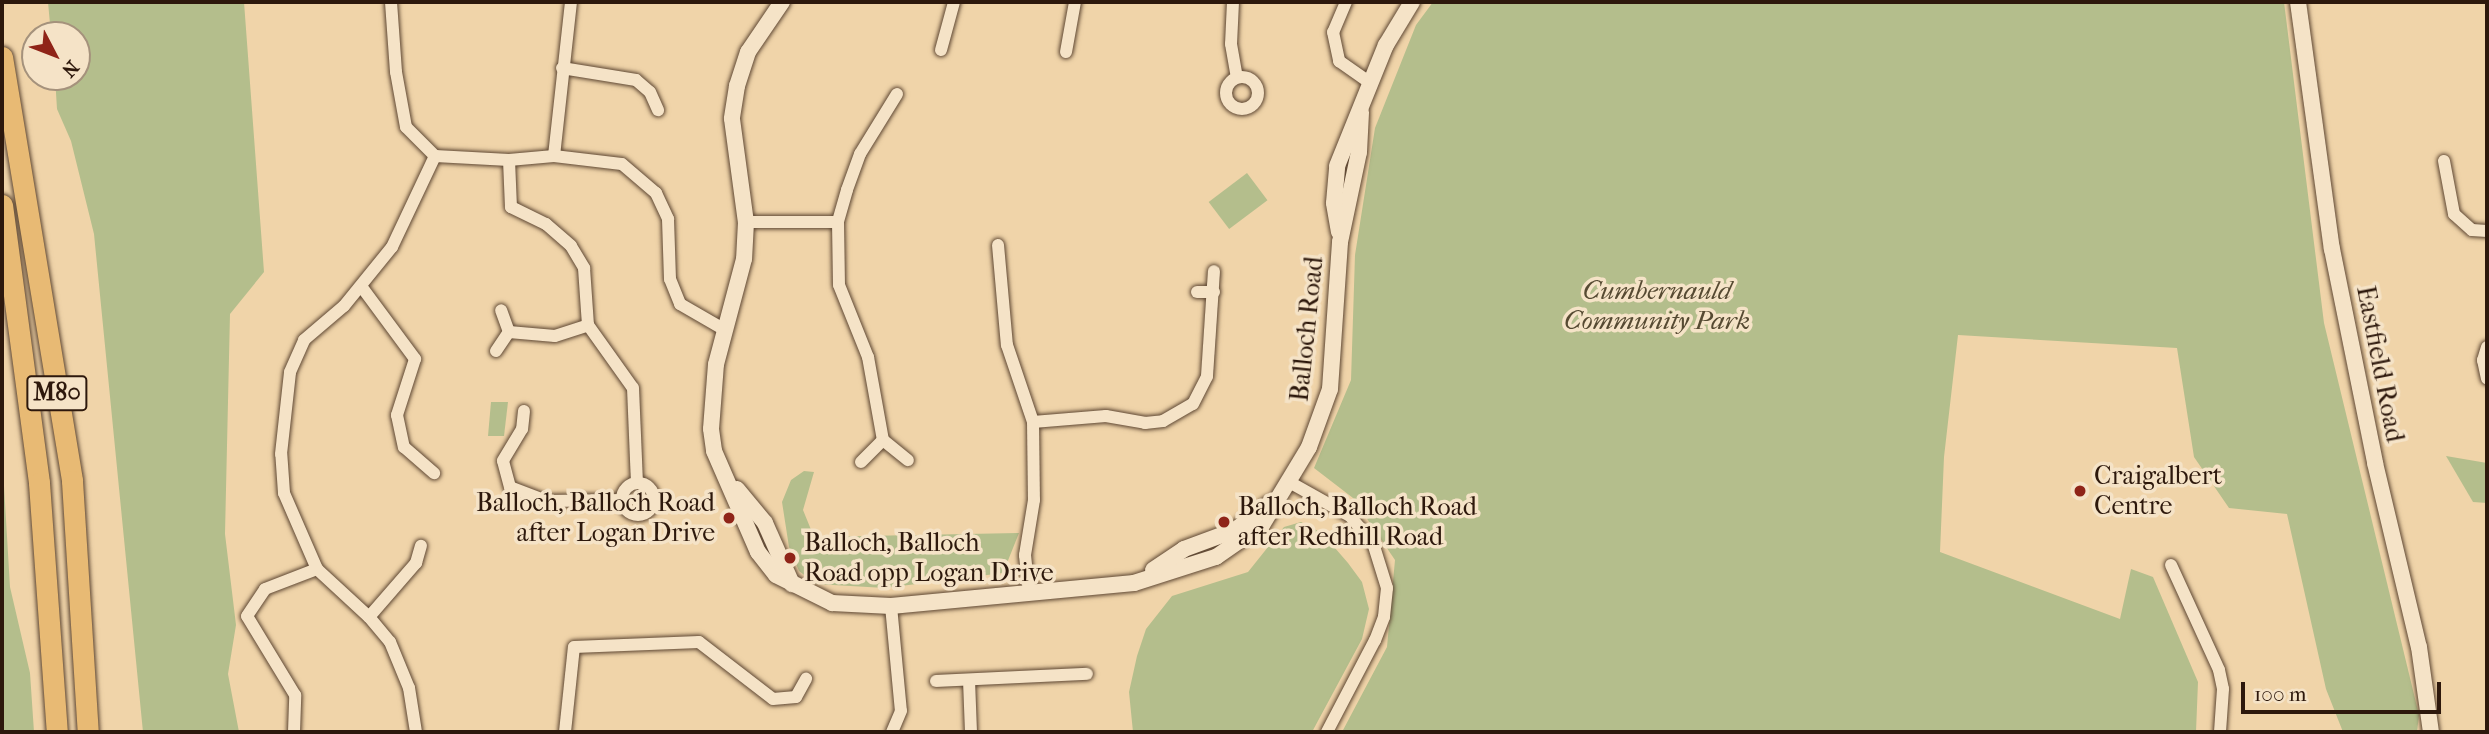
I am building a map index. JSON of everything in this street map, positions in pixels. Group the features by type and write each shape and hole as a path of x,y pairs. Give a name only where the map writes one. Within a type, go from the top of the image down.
{"highway":[{"name":"M80","path":"2,58 72,481 88,732"},
{"name":"M80","path":"2,205 39,483 57,732"}],"street":[{"path":"391,2 396,72 406,127 435,156 509,160 554,156 622,164 656,192 668,219 670,279 680,304 725,330"},
{"path":"554,156 571,2"},
{"name":"Balloch Road","path":"782,2 748,52 737,86 732,119 734,159 746,222 739,290 725,330 711,398 714,451 728,480 765,523 792,584 832,603 891,606 1135,583 1184,549 1235,530 1287,489 1321,421 1330,389 1340,242 1334,203 1337,166 1361,112 1369,82 1412,2"},
{"path":"942,50 954,2"},
{"path":"1066,52 1075,2"},
{"path":"1233,2 1231,44 1237,77"},
{"path":"1346,2 1333,32 1339,61 1369,82"},
{"name":"Eastfield Road","path":"2298,2 2332,249 2375,463 2419,647 2431,732"},
{"path":"562,68 636,80 650,92 658,110"},
{"path":"897,94 860,154 838,222 839,285 868,357 883,440 908,460"},
{"path":"416,732 409,688 390,642 369,617 317,569 284,493 284,403 290,372 304,341 361,286 392,247 435,156"},
{"path":"509,160 511,207 546,224 571,246 584,268 588,326 633,388 637,482"},
{"path":"2444,161 2454,214 2472,230 2487,231"},
{"path":"746,222 838,222"},
{"path":"998,246 1007,345 1033,422 1034,500 1026,555 1029,593"},
{"path":"1033,422 1106,416 1145,423 1180,413 1198,397 1207,376 1214,271"},
{"path":"361,286 415,359 397,415 404,447 434,473"},
{"path":"1197,292 1214,292"},
{"path":"501,310 509,332"},
{"path":"509,332 555,336 588,326"},
{"path":"496,351 509,332"},
{"path":"2487,347 2483,360 2487,379"},
{"path":"524,411 522,429 503,461 510,487 547,501 622,500 635,515 653,506 650,487 637,482 625,488 622,500"},
{"path":"861,462 883,440"},
{"path":"1287,489 1350,516 1373,543 1387,588 1384,617 1376,640 1328,732"},
{"path":"369,617 416,563 421,546"},
{"path":"2171,565 2219,670 2223,689 2220,732"},
{"path":"294,732 295,695 247,616 265,589 317,569"},
{"path":"891,606 901,712 892,732"},
{"path":"565,732 575,647 699,642 774,699 796,697 806,679"},
{"path":"936,681 1087,674"},
{"path":"969,680 971,732"}],"green space":[{"path":"48,2 244,2 264,272 230,314 225,534 236,625 228,674 239,732 143,732 94,234 71,141 57,109 56,91 91,91 91,21 50,21"},
{"name":"Cumbernauld Community Park","path":"1433,2 2284,2 2324,323 2419,715 2417,732 2343,732 2326,689 2287,514 2229,508 2194,457 2177,348 1958,335 1944,457 1940,552 2120,619 2131,569 2153,577 2198,682 2196,732 1342,732 1387,647 1395,560 1353,498 1314,468 1351,380 1355,255 1375,128 1416,25"},
{"path":"1247,173 1267,200 1229,229 1209,202"},
{"path":"491,402 508,402 504,436 488,436"},
{"path":"2,452 10,587 30,673 34,732 2,732"},
{"path":"2446,456 2487,463 2487,503 2473,502"},
{"path":"804,471 814,472 803,510 814,537 1019,533 1003,573 885,588 816,584 799,571 789,547 782,502 791,480"},
{"path":"1301,522 1322,533 1348,563 1362,582 1369,609 1362,639 1312,732 1133,732 1129,692 1137,656 1146,629 1172,596 1248,572 1284,527"}],"place":[{"name":"Craigalbert Centre","path":"2080,491"},
{"name":"Balloch, Balloch Road after Logan Drive","path":"729,518"},
{"name":"Balloch, Balloch Road after Redhill Road","path":"1224,522"},
{"name":"Balloch, Balloch Road opp Logan Drive","path":"790,558"}]}
